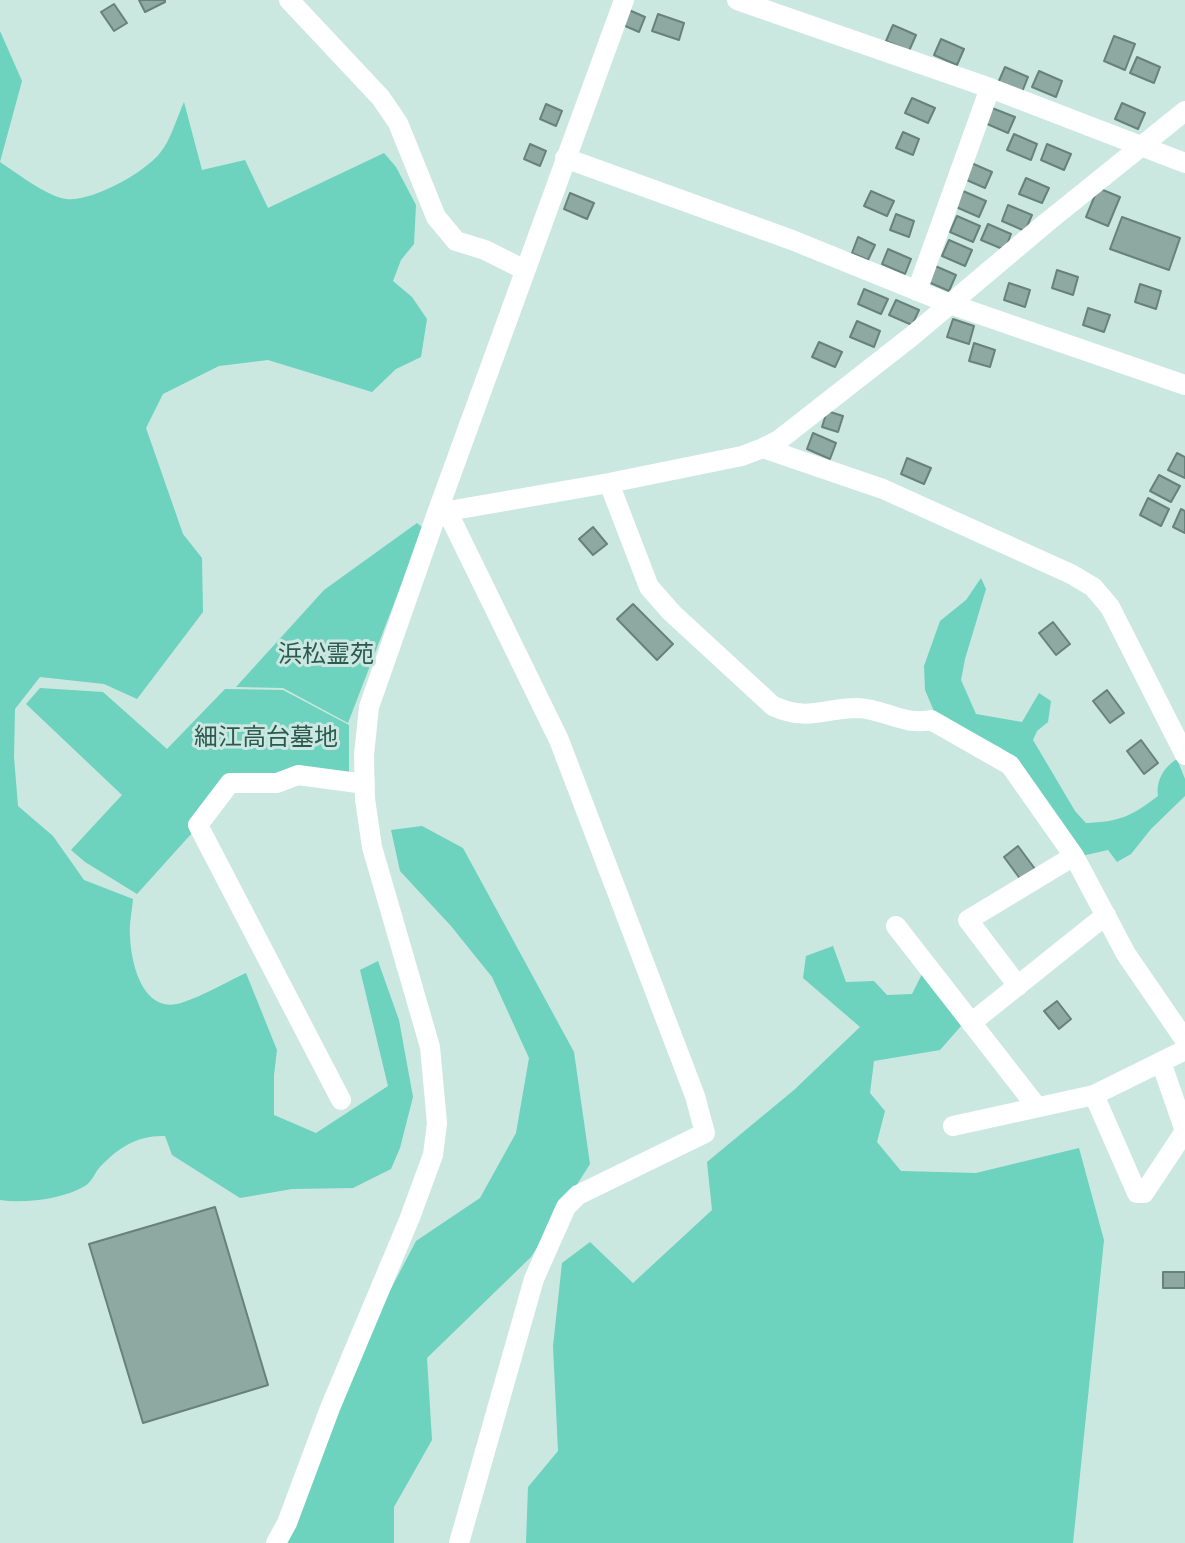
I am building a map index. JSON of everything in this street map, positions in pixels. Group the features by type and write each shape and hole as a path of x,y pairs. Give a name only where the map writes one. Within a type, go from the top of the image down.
{"street":[{"path":"289,0 381,98 398,123 436,217 456,241 485,250 525,270"},
{"path":"276,1543 287,1523 330,1408 409,1220 433,1155 437,1123 430,1047 372,847 364,755 369,707 624,0"},
{"path":"737,0 990,88 1185,163"},
{"path":"917,291 990,88"},
{"path":"437,513 609,483 742,456 763,448 803,421 950,304 1185,111"},
{"path":"565,158 792,240 950,304 1185,385"},
{"path":"763,448 883,489 1071,574 1093,587 1110,607 1184,747"},
{"path":"609,483 649,587 672,613 773,706 793,715 860,708 916,723 931,720 1010,765 1074,856 1126,954 1185,1040"},
{"path":"437,513 450,517 559,740 695,1096 705,1133 578,1195 566,1207 534,1279 459,1543"},
{"path":"341,1100 198,825 230,783 277,783 298,775 365,784"},
{"path":"1018,986 968,920 1074,856"},
{"path":"971,1023 1106,915"},
{"path":"896,926 1037,1107"},
{"path":"953,1126 1094,1095 1185,1050"},
{"path":"1094,1095 1137,1193 1144,1193 1185,1131 1161,1062"}],"green space":[{"path":"0,31 22,81 0,162"},
{"path":"184,102 202,170 245,160 268,208 384,153 396,167 416,205 414,244 401,260 393,281 412,297 427,319 421,357 396,369 372,392 268,360 219,366 163,394 146,428 183,534 202,558 203,612 137,699 104,684 40,677 15,709 14,757 18,806 53,836 84,880 133,899 131,947 136,971 147,993 165,1004 177,1004 246,973 277,1050 274,1115 316,1133 388,1086 360,970 378,961 399,1020 413,1097 400,1148 391,1169 353,1188 292,1189 240,1198 172,1155 165,1136 155,1136 122,1148 100,1167 87,1184 76,1190 43,1199 0,1200 0,162 50,194 66,199 89,196 117,185 152,161 167,142"},
{"name":"浜松霊苑","path":"417,523 423,528 348,723 283,688 236,687 324,590"},
{"path":"981,578 986,589 961,680 976,714 1022,722 1039,693 1051,701 1048,722 1037,731 1033,740 1075,811 1086,823 1116,819 1149,803 1158,796 1158,785 1165,770 1177,759 1185,779 1185,796 1131,854 1117,862 1108,850 1077,857 1001,748 936,716 925,690 924,666 940,621 966,600"},
{"name":"細江高台墓地","path":"40,688 103,692 167,749 225,689 283,690 349,725 349,788 296,778 238,782 137,894 71,850 122,795 26,704"},
{"path":"422,826 463,848 574,1052 590,1164 531,1257 427,1358 432,1440 394,1507 394,1543 275,1543 338,1390 416,1241 480,1198 516,1133 529,1058 492,977 451,926 400,871 391,830"},
{"path":"833,946 846,982 874,981 887,995 912,994 923,972 962,1025 940,1050 874,1061 870,1093 885,1111 877,1142 901,1171 976,1173 1079,1148 1104,1240 1073,1543 526,1543 528,1487 558,1451 553,1346 562,1263 590,1242 633,1283 712,1210 707,1162 794,1090 860,1027 803,978 806,956"}],"building":[{"path":"139,0 165,0 165,2 145,12"},
{"path":"114,4 127,23 114,31 101,12"},
{"path":"629,10 645,17 639,32 623,25"},
{"path":"658,14 684,23 679,40 652,31"},
{"path":"893,25 916,35 909,51 886,41"},
{"path":"1114,36 1135,44 1125,70 1104,61"},
{"path":"941,39 964,49 957,65 934,55"},
{"path":"1137,57 1160,67 1154,83 1130,73"},
{"path":"1005,67 1028,77 1022,92 998,83"},
{"path":"1039,71 1062,81 1056,97 1032,87"},
{"path":"912,98 935,108 928,123 905,113"},
{"path":"1122,103 1145,113 1138,129 1115,119"},
{"path":"546,104 562,111 556,126 540,119"},
{"path":"992,108 1015,117 1008,133 985,123"},
{"path":"903,132 919,139 913,155 896,148"},
{"path":"1014,134 1037,144 1031,160 1007,150"},
{"path":"530,144 546,151 540,166 524,159"},
{"path":"1047,144 1071,154 1064,170 1041,160"},
{"path":"969,162 992,172 985,188 962,178"},
{"path":"1026,178 1049,188 1042,203 1019,194"},
{"path":"1098,188 1120,197 1108,226 1086,217"},
{"path":"871,191 894,201 887,216 864,206"},
{"path":"963,191 986,201 979,217 956,207"},
{"path":"570,193 594,203 587,219 564,209"},
{"path":"1008,205 1032,215 1025,231 1002,221"},
{"path":"896,214 914,221 909,237 890,230"},
{"path":"957,216 980,226 973,242 950,232"},
{"path":"1122,217 1180,238 1169,270 1110,249"},
{"path":"988,224 1011,234 1005,250 981,240"},
{"path":"858,237 875,245 868,260 852,253"},
{"path":"949,240 972,250 965,266 942,256"},
{"path":"888,249 911,259 905,274 882,264"},
{"path":"933,265 956,275 949,291 926,281"},
{"path":"1057,270 1078,277 1073,295 1052,288"},
{"path":"1009,283 1030,290 1025,307 1004,300"},
{"path":"1140,284 1161,291 1156,309 1135,302"},
{"path":"864,289 888,299 881,314 858,304"},
{"path":"896,300 919,310 912,325 889,315"},
{"path":"1088,308 1110,315 1104,332 1083,325"},
{"path":"953,319 974,326 969,344 947,337"},
{"path":"857,321 880,331 874,347 850,337"},
{"path":"819,342 842,352 835,367 812,357"},
{"path":"974,343 995,350 990,367 969,361"},
{"path":"827,411 843,416 838,432 822,427"},
{"path":"813,433 836,443 830,459 807,449"},
{"path":"1177,453 1185,457 1185,478 1168,470"},
{"path":"907,458 931,468 924,484 901,474"},
{"path":"1159,475 1180,486 1171,502 1150,491"},
{"path":"1148,498 1169,509 1161,526 1140,515"},
{"path":"1181,509 1185,511 1185,533 1173,527"},
{"path":"593,527 607,544 593,555 579,539"},
{"path":"633,604 673,644 657,660 617,619"},
{"path":"1053,622 1070,644 1056,655 1039,633"},
{"path":"1107,690 1124,713 1110,723 1093,701"},
{"path":"1141,740 1158,763 1144,774 1127,751"},
{"path":"1018,846 1035,869 1021,880 1004,857"},
{"path":"1057,1001 1071,1019 1059,1029 1044,1011"},
{"path":"215,1207 268,1385 143,1423 89,1244"},
{"path":"1163,1272 1185,1272 1185,1288 1163,1288"}]}
